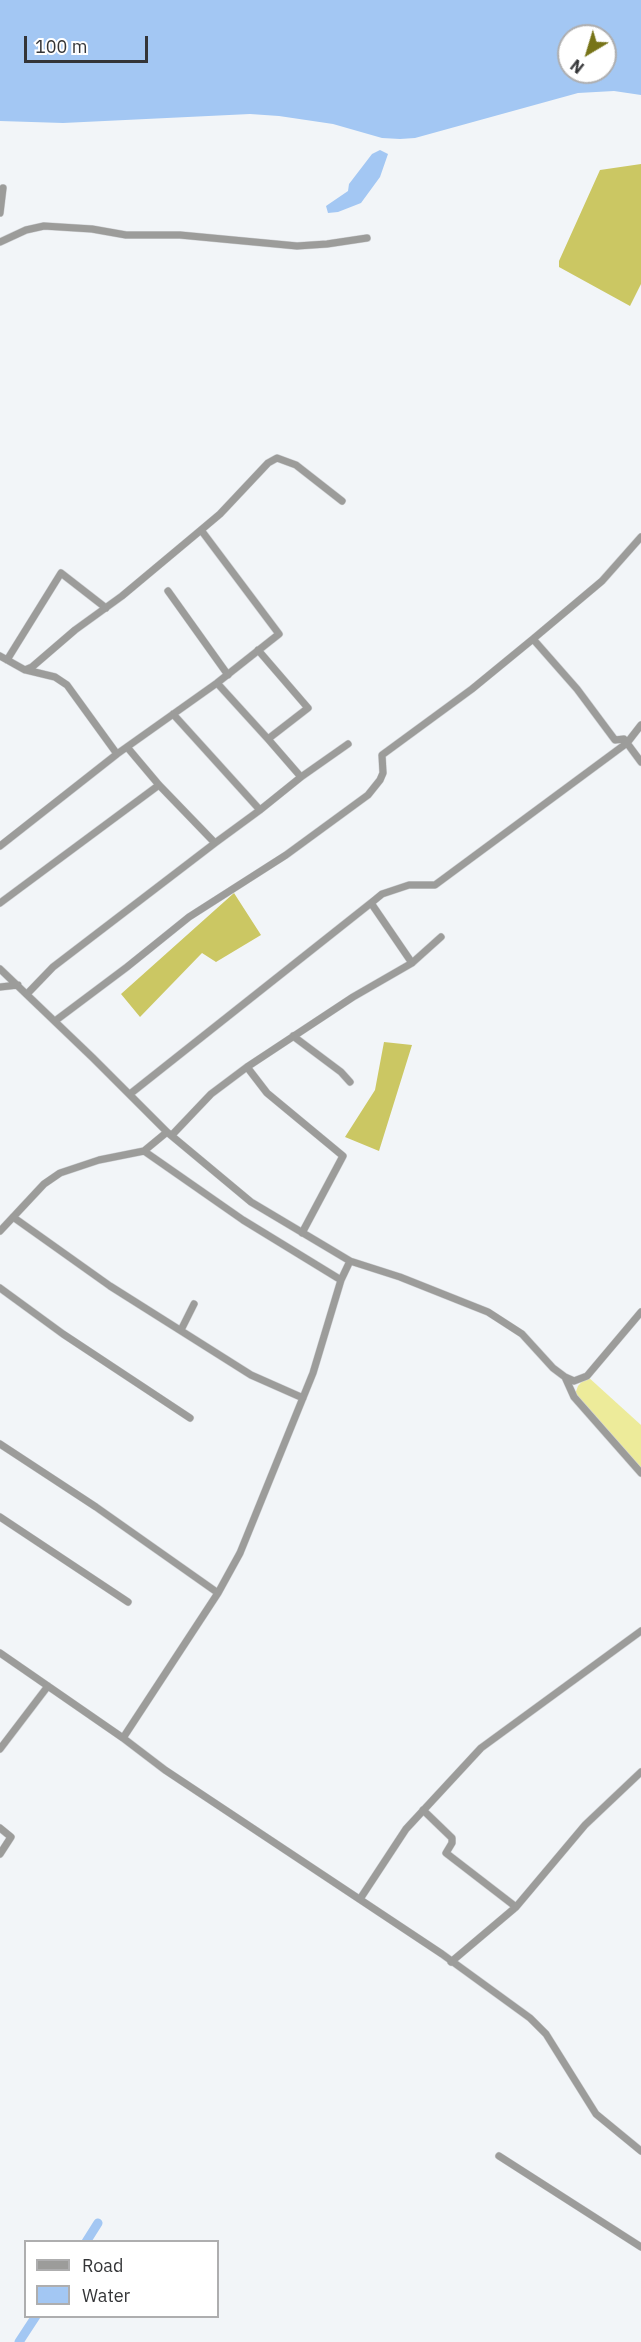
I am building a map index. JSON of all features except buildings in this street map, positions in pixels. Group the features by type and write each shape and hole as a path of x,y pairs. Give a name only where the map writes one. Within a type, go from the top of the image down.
{"street":[{"path":"0,213 3,188"},
{"path":"0,242 26,230 44,226 92,229 126,235 180,235 289,245 327,244 367,238"},
{"path":"25,670 106,608 201,530 220,514 268,463 277,458 296,465 342,501"},
{"path":"0,846 117,754 228,675 279,634 201,530"},
{"path":"55,1021 189,917 286,855 369,795 383,773 382,755 472,689 602,581 641,537"},
{"path":"106,608 61,573 3,658 25,670 55,677 67,685 117,754"},
{"path":"168,591 228,675"},
{"path":"533,639 577,689 615,740 624,739 641,762"},
{"path":"258,650 308,708 268,739"},
{"path":"217,682 301,777"},
{"path":"174,714 260,810"},
{"path":"130,1094 382,894 409,885 435,885 627,743 641,725"},
{"path":"27,994 53,967 301,777 348,744"},
{"path":"127,747 159,785 214,843"},
{"path":"0,903 159,785"},
{"path":"371,903 412,963"},
{"path":"0,1230 44,1184 60,1173 99,1160 144,1151 170,1133 212,1094 247,1067 353,996 412,963 441,937"},
{"path":"0,969 170,1133 251,1202 350,1261 400,1277 488,1312 522,1334 553,1368 565,1377 574,1381 582,1380"},
{"path":"0,987 18,985"},
{"path":"293,1036 341,1072 350,1082"},
{"path":"247,1067 267,1093 343,1156 302,1233"},
{"path":"144,1151 243,1220 341,1280"},
{"path":"13,1217 110,1286 251,1374 303,1398"},
{"path":"123,1738 218,1593 240,1553 313,1373 341,1280 350,1261"},
{"path":"0,1288 63,1334 190,1418"},
{"path":"181,1330 194,1304"},
{"path":"574,1397 582,1380 597,1366 641,1312"},
{"path":"565,1377 574,1397 641,1473"},
{"path":"0,1444 96,1507 218,1593"},
{"path":"0,1517 128,1602"},
{"path":"360,1899 406,1829 481,1748 641,1631"},
{"path":"0,1653 123,1738 165,1770 360,1899 530,2018 546,2034 596,2114 641,2151"},
{"path":"0,1749 48,1686"},
{"path":"451,1962 516,1907 585,1825 641,1772"},
{"path":"423,1810 452,1838 452,1843 446,1853 516,1907"},
{"path":"0,1828 11,1837 0,1854"},
{"path":"499,2156 641,2247"}],"shaded area":[{"path":"641,164 641,284 630,306 559,267 559,261 600,170"},
{"path":"234,893 261,935 216,962 202,953 140,1017 121,994"},
{"path":"384,1042 412,1045 379,1151 345,1137 375,1090"},
{"path":"587,1376 641,1425 641,1473 574,1397 578,1386"}],"water":[{"path":"0,0 641,0 641,95 614,91 578,93 415,138 400,139 382,138 333,124 250,114 63,123 0,121"},
{"path":"380,150 388,154 380,177 361,203 338,212 328,213 326,206 348,191 349,184 372,154"}],"waterway":[{"path":"87,2240 98,2223"},
{"path":"19,2342 35,2318"}]}
